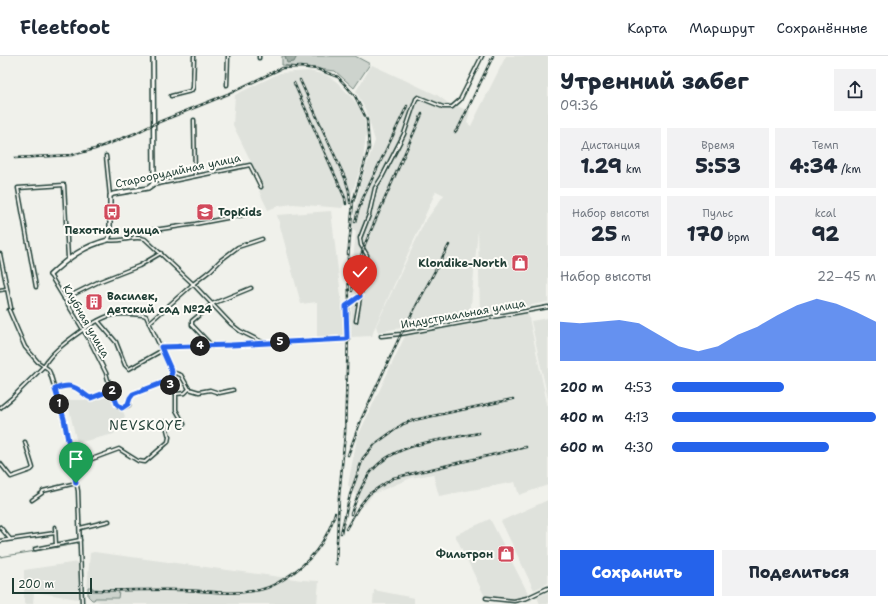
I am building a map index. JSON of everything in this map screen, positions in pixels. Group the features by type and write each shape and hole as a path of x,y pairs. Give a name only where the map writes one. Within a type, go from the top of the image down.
{"street":[{"path":"152,185 154,181 153,56"},
{"path":"171,96 191,91 193,88 194,56"},
{"path":"227,85 228,56"},
{"path":"356,321 367,255 361,245 360,238 369,216 375,188 404,134 416,98 418,97 444,107 452,107 460,100 482,56"},
{"path":"194,120 195,176"},
{"path":"106,156 110,196 110,235 108,240"},
{"name":"Староорудийная улица","path":"110,196 113,194 148,188 152,185 250,165 261,187"},
{"path":"36,287 18,188 64,185 68,258"},
{"path":"134,238 135,235 140,232 248,214"},
{"path":"50,275 68,258 97,243 108,240 112,241 134,238 145,239 193,284 231,324 240,331 264,343"},
{"path":"149,323 238,247 262,239"},
{"path":"64,299 98,282 139,266 161,253"},
{"path":"0,254 10,309 24,347 38,362 48,369 64,419 78,491 82,604"},
{"name":"Клубная улица","path":"50,275 99,357 117,404 122,408 128,404 133,394 162,383 171,385"},
{"path":"212,346 191,323 212,304 251,288"},
{"path":"0,290 6,289"},
{"path":"161,347 347,339 346,306 360,296"},
{"name":"Индустриальная улица","path":"381,336 548,307"},
{"path":"0,408 44,366 46,360 83,330 98,321 113,315 143,315 146,316 172,372 170,379 171,385 176,394 176,410 184,424"},
{"path":"98,321 116,342 126,365 129,368 161,350"},
{"path":"172,372 181,375 189,389 199,392 210,390 218,393 233,390"},
{"path":"55,389 70,386 89,398 112,390"},
{"path":"176,394 185,393 189,389"},
{"path":"73,466 119,450 138,461 145,462 168,442 169,437 165,422"},
{"path":"0,463 11,477 31,470 32,468 25,442"},
{"path":"32,500 44,491 76,483"},
{"path":"80,528 109,521"},
{"path":"0,526 10,539"},
{"path":"55,527 56,545"},
{"path":"0,541 55,533"},
{"path":"36,549 80,540"},
{"path":"486,598 514,601 527,598 548,588"}],"shaded area":[{"path":"282,56 355,56 370,64 354,88 335,71 282,65"},
{"path":"285,56 297,56 294,62 287,63"},
{"path":"506,56 548,56 548,302 480,315 478,230 470,316 378,332 376,326 424,223 444,195 436,191 375,327 372,336 351,337 352,271 356,231 352,230 355,207 362,178 375,141 367,113 356,91 372,65 437,95 448,103 470,111 467,123 471,126"},
{"path":"309,71 326,75 337,82 360,109 365,122 366,133 363,161 352,193 342,208 293,204 278,206 268,210 259,191 264,188 233,125 235,95 280,73"},
{"path":"331,211 346,338 317,340 317,302 301,304 277,215"},
{"path":"528,313 548,408 548,485 519,495 515,482 439,496 433,474 411,478 373,494 365,505 348,485 357,438 405,336"},
{"path":"548,318 548,399 531,321"},
{"path":"114,392 125,416 114,434 77,443 67,400 96,400"},
{"path":"548,500 548,583 534,590 501,521"},
{"path":"490,519 532,601 485,597 455,535"},
{"path":"94,552 319,581 317,604 103,603 90,599 87,589 90,553"},
{"path":"78,562 78,599 34,592 33,604 24,604 24,570"},
{"path":"88,587 92,587 94,590 119,591 118,598 95,598 92,600 88,596"},
{"path":"374,590 414,598 414,604 373,604"},
{"path":"548,592 548,604 540,604 537,597"}],"waterway":[{"path":"0,557 71,545"}],"railway":[{"path":"455,132 459,127 493,56"},
{"path":"15,158 72,155 95,149 228,94 282,68 300,67 317,69 338,77 355,96 367,120 369,148 353,202 348,258"},
{"path":"300,80 345,178 349,191 350,203"},
{"path":"294,83 345,198 346,204"},
{"path":"355,222 363,198 407,106"},
{"path":"352,291 355,274 365,244 422,114"},
{"path":"348,455 361,420 401,334 449,245"},
{"path":"336,564 339,497 345,434 349,302 348,252"},
{"path":"341,533 350,495 363,458 375,444 403,424 414,420 513,399"},
{"path":"351,514 368,476 381,462 393,454 406,448 421,444 479,433"},
{"path":"346,529 358,508 369,494 393,478 526,447"},
{"path":"92,590 192,590 236,593 266,588 293,573 309,559 322,542 332,524 335,513"}],"place":[{"name":"Пехотная улица","path":"112,212"},
{"name":"TopKids","path":"205,212"},
{"name":"Klondike-North","path":"520,263"},
{"name":"Василек, детский сад №24","path":"94,302"},
{"name":"Фильтрон","path":"506,554"}],"district":[{"name":"NEVSKOYE","path":"146,425"}],"route":[{"path":"76,483 72,459 68,447 64,419 55,389 65,386 75,387 89,398 112,390 112,394 117,404 122,408 128,404 131,395 133,394 162,383 171,385 170,379 172,372 161,350 161,347 346,339 346,306 360,296"}]}
